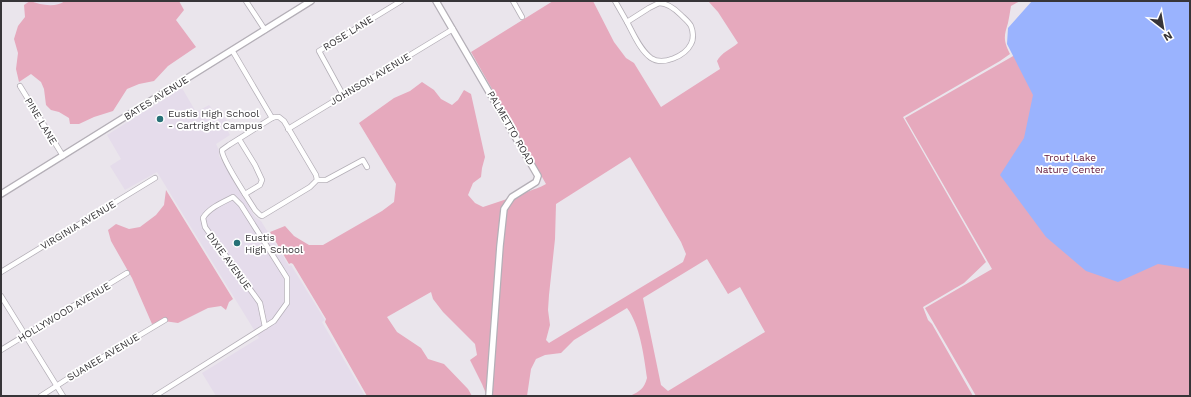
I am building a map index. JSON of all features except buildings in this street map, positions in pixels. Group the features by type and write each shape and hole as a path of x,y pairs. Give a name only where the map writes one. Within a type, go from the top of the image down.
{"street":[{"path":"246,1 265,30"},
{"name":"BATES AVENUE","path":"1,194 311,1"},
{"name":"ROSE LANE","path":"343,95 319,51 401,1"},
{"name":"PALMETTO ROAD","path":"436,1 538,176 536,182 512,197 504,209 489,396"},
{"path":"512,1 522,17"},
{"path":"615,1 627,22 645,52 657,61 666,61 677,56 689,47 693,40 693,31 689,23 677,11 666,4 656,4 627,22"},
{"name":"JOHNSON AVENUE","path":"288,129 453,29"},
{"path":"232,50 272,118"},
{"name":"PINE LANE","path":"20,86 63,156"},
{"path":"317,180 316,175 280,117 272,118 222,150 226,164 259,215 264,216 310,187 317,180 326,180 363,160 367,167"},
{"path":"239,139 262,180 260,185 246,194"},
{"name":"VIRGINIA AVENUE","path":"1,272 155,178"},
{"name":"DIXIE AVENUE","path":"155,396 265,327 274,321 288,303 287,278 241,205 233,197 206,213 203,218 205,227 260,303 265,327"},
{"name":"HOLLYWOOD AVENUE","path":"1,350 127,273"},
{"path":"1,296 63,396"},
{"name":"SUANEE AVENUE","path":"41,396 165,320"}],"shaded area":[{"path":"30,1 65,1 63,3 40,5"},
{"name":"Eustis High School","path":"182,88 196,112 209,105 213,110 218,107 228,123 225,125 230,135 216,144 219,150 219,156 255,217 261,221 289,266 291,265 325,320 322,322 365,396 216,396 202,373 259,338 157,172 125,190 110,166 121,159 107,135"}],"green space":[{"path":"30,1 43,5 57,5 65,1 179,1 184,10 176,20 196,47 168,66 154,81 139,84 127,89 113,111 79,124 70,124 69,118 59,112 51,110 46,105 44,89 41,82 31,74 19,82 16,69 18,53 14,39 18,26 25,17 24,5"},
{"path":"553,1 593,1 614,42 626,58 634,63 661,107 720,69 717,61 719,58 738,43 718,12 708,1 1020,1 1011,6 1006,31 1005,41 1010,54 903,117 986,262 964,283 923,307 928,320 932,324 973,396 630,396 641,389 647,378 643,351 638,332 627,308 574,340 561,353 545,355 536,359 531,369 527,396 491,396 502,240 506,215 513,200 522,194 546,184 471,52","holes":["630,157 681,242 686,254 683,262 549,343 546,340 550,325 548,310 555,239 556,204","707,259 728,294 740,287 765,332 668,391 661,385 643,298"]},
{"name":"Trout Lake Nature Center","path":"1109,1 1190,1 1190,396 976,396 925,308 992,269 905,118"},
{"path":"422,82 434,90 441,99 452,105 458,100 464,90 471,94 485,157 481,177 473,183 468,195 475,203 483,207 507,199 502,209 487,396 470,360 477,355 475,344 443,312 433,299 431,292 387,317 397,332 421,348 428,359 444,364 468,389 472,396 367,396 325,322 326,319 293,264 289,264 270,232 285,226 294,236 309,245 323,245 382,211 394,202 396,184 359,123 394,98 410,91"},
{"path":"166,190 233,299 229,302 226,310 221,306 208,308 178,323 164,321 152,324 132,278 111,241 108,230 116,224 129,229 140,227 156,215 164,205"}],"water":[{"path":"1032,1 1190,1 1190,269 1158,264 1118,282 1086,271 1046,237 1000,175 1024,138 1033,95 1007,44 1008,28"}],"place":[{"name":"Eustis High School - Cartright Campus","path":"160,119"},
{"name":"Eustis High School","path":"237,243"}]}
